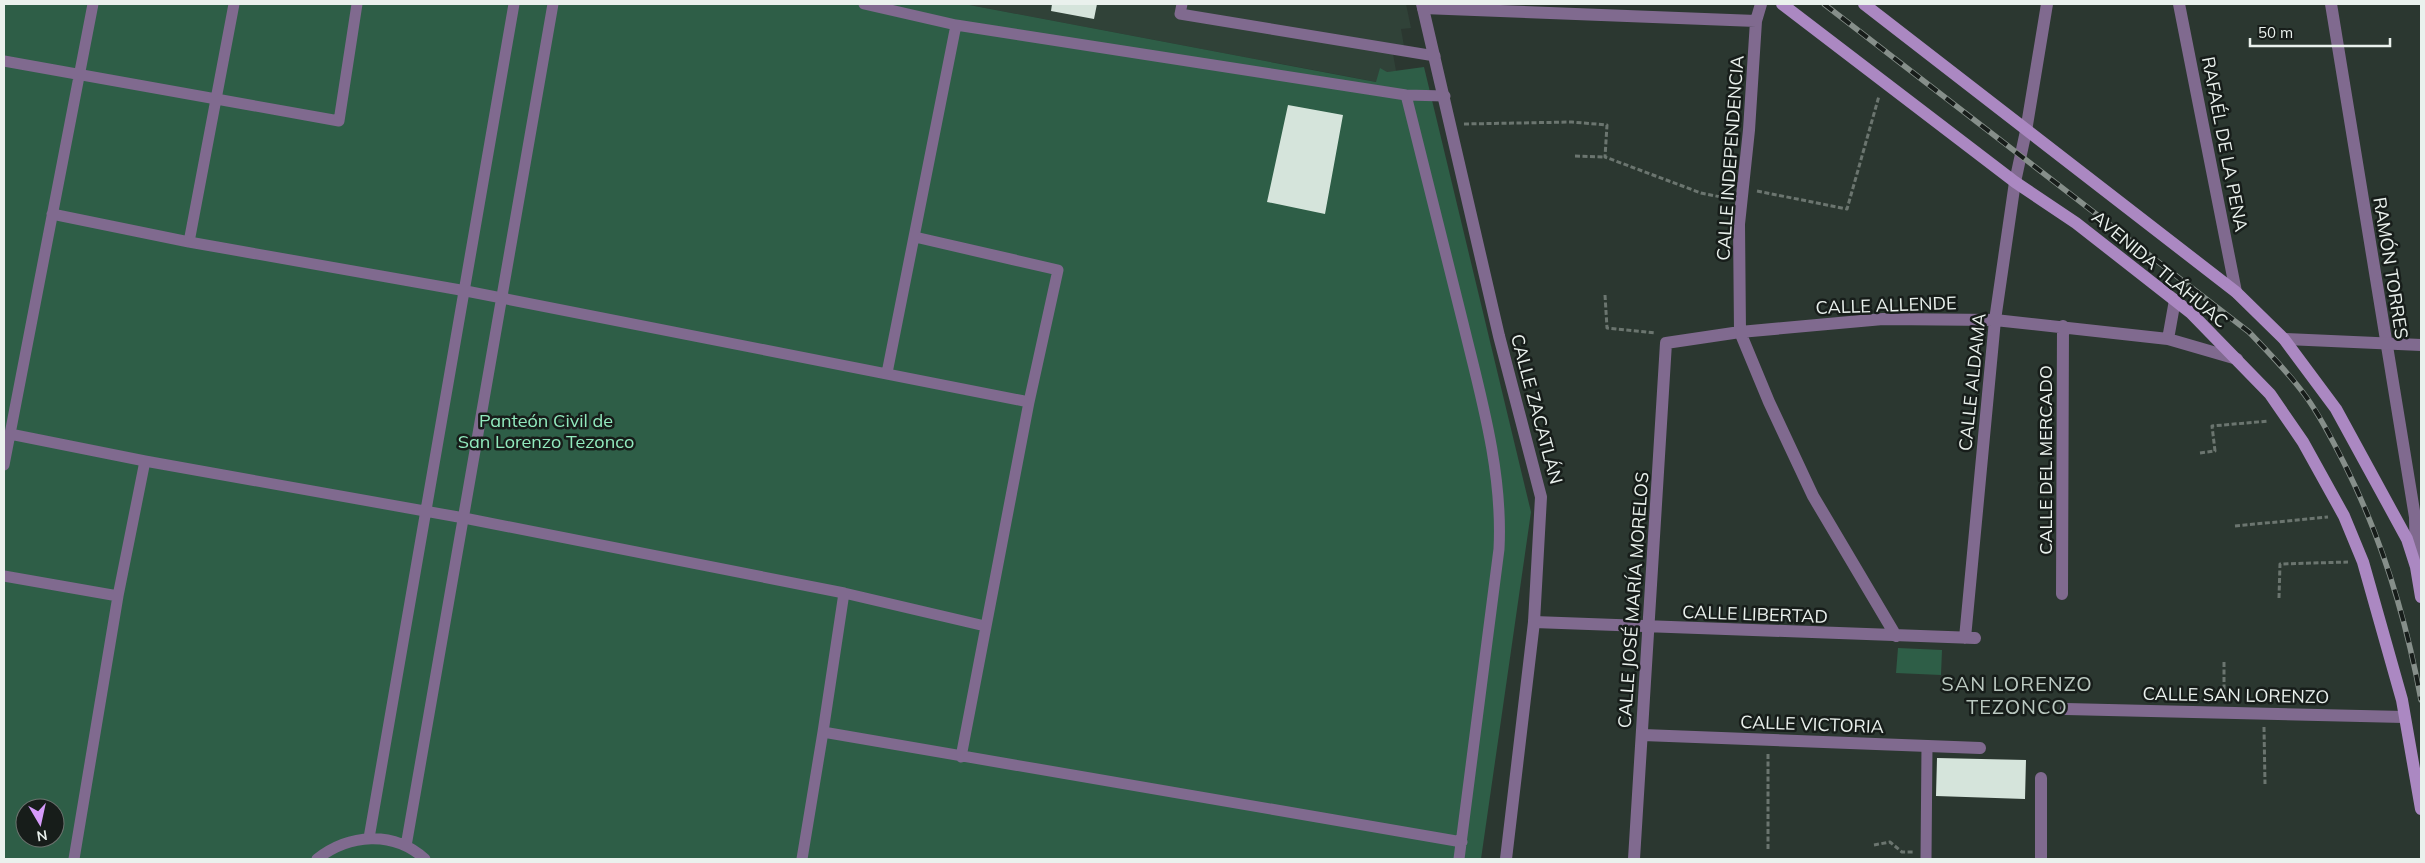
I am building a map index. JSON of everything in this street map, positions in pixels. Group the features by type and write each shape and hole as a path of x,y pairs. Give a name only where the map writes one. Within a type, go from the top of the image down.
{"main road":[{"name":"AVENIDA TLÁHUAC","path":"1782,4 2015,182 2076,223 2175,300 2191,313 2270,394 2287,419 2344,516 2363,562 2402,700 2421,809"},
{"name":"AVENIDA TLÁHUAC","path":"1864,4 2236,292 2284,339 2336,409 2407,538 2419,567 2421,597"}],"street":[{"name":"CALLE INDEPENDENCIA","path":"1761,4 1756,21 1739,224 1740,332 1769,402 1813,496 1896,636"},
{"name":"CALLE ALDAMA","path":"1970,638 1995,320 2015,182 2026,131 2047,4"},
{"name":"RAFAÉL DE LA PENA","path":"2179,4 2236,292"},
{"name":"RAMÓN TORRES","path":"2331,4 2415,517 2419,567"},
{"name":"CALLE ZACATLÁN","path":"1423,6 1499,336 1541,497 1534,622 1506,859"},
{"path":"1423,6 1756,21"},
{"path":"2168,339 2175,300"},
{"name":"CALLE ALLENDE","path":"1666,343 1740,332 1883,319 1995,320 2168,339 2237,359"},
{"name":"CALLE DEL MERCADO","path":"2062,594 2063,326"},
{"path":"2284,339 2421,345"},
{"name":"CALLE JOSÉ MARÍA MORELOS","path":"1634,859 1650,627 1666,343"},
{"name":"CALLE LIBERTAD","path":"1534,622 1970,638"},
{"name":"CALLE SAN LORENZO","path":"2066,709 2404,717"},
{"name":"CALLE VICTORIA","path":"1643,735 1980,748"},
{"path":"2041,778 2041,859"}],"lane":[{"path":"4,465 93,4"},
{"path":"189,242 234,4"},
{"path":"4,61 339,121 358,4"},
{"path":"369,838 425,513 466,291 514,4"},
{"path":"406,846 553,4"},
{"path":"864,4 956,25 1406,95 1444,96"},
{"path":"1182,4 1180,14 1435,56"},
{"path":"886,373 915,237 956,25"},
{"path":"1406,95 1482,402 1497,482 1500,516 1499,549 1459,859"},
{"path":"52,214 189,242 466,291 502,300 1029,402"},
{"path":"915,237 1058,270 1029,402 961,757"},
{"path":"10,434 425,513 464,518 844,593 985,626"},
{"path":"74,859 118,596 145,461"},
{"path":"4,576 118,596"},
{"path":"802,859 824,732 844,593"},
{"path":"824,732 1462,842"},
{"path":"1926,856 1927,746"},
{"path":"317,859 340,845 369,838 388,840 406,846 424,859"}],"path":[{"path":"1575,156 1605,157 1701,193 1742,194 1847,209 1883,81"},
{"path":"1451,124 1572,122 1607,125 1605,157"},
{"path":"1605,295 1606,328 1657,334 1666,343"},
{"path":"2200,453 2215,451 2212,426 2287,419"},
{"path":"2235,526 2344,516"},
{"path":"2278,598 2280,564 2363,562"},
{"path":"2224,662 2224,713"},
{"path":"2264,714 2265,784"},
{"path":"1768,740 1768,849"},
{"path":"1874,845 1890,842 1902,852 1926,856"}],"shaded area":[{"path":"964,4 1406,4 1411,28 1401,29 1404,46 1392,48 1396,71 1387,72 1377,82"}],"green space":[{"name":"Panteón Civil de San Lorenzo Tezonco","path":"4,4 964,4 1376,82 1380,68 1387,72 1424,67 1531,512 1481,859 4,859"},
{"path":"1898,648 1942,650 1941,675 1896,673"}],"building":[{"path":"1052,4 1097,4 1094,19 1051,11"},
{"path":"1288,105 1343,115 1325,214 1267,202"},
{"path":"1937,758 2026,760 2025,799 1936,796"}],"railway":[{"path":"1824,4 2249,332 2286,372 2307,398 2328,431 2371,524 2392,581 2408,640 2421,700"}],"district":[{"name":"SAN LORENZO TEZONCO","path":"2017,694"}]}
